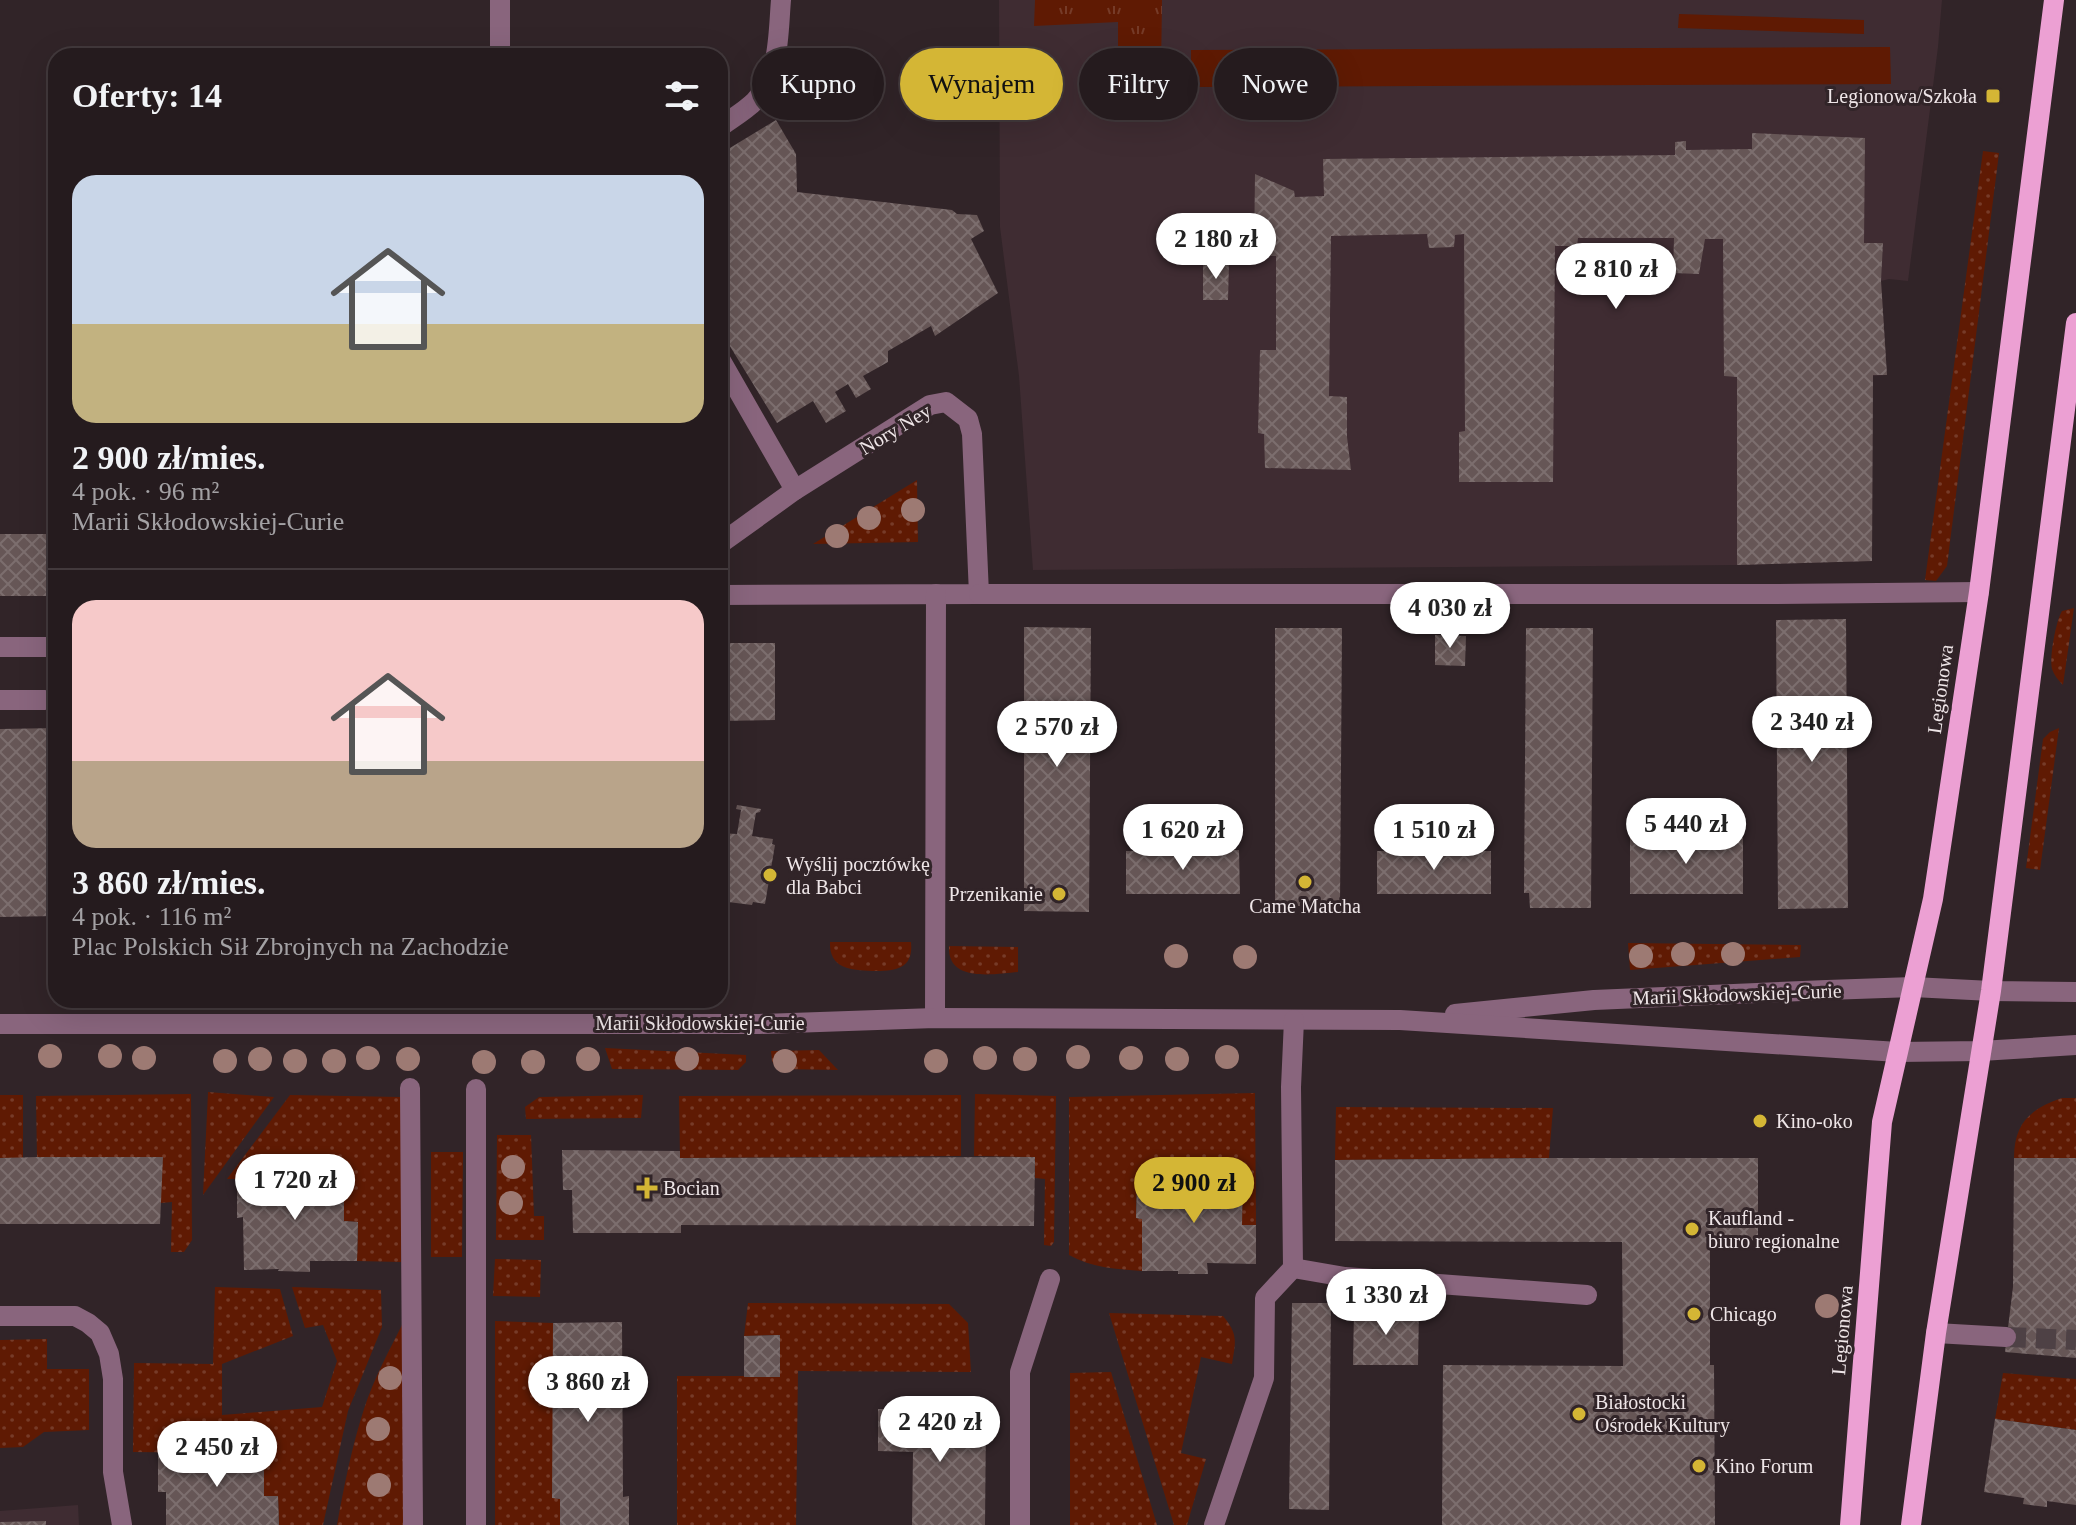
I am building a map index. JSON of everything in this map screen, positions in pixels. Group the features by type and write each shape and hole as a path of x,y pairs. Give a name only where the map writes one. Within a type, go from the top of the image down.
{"main road":[{"name":"Legionowa","path":"1850,1525 1882,1122 1933,899 1979,592 2054,0"},
{"path":"1911,1525 1936,1333 1991,991 2076,323"}],"street":[{"path":"500,0 500,48"},
{"path":"728,121 754,102 769,83 778,49 781,0"},
{"path":"728,373 795,490"},
{"name":"Nory Ney","path":"728,538 795,490 930,405 946,402 968,419 972,434 979,594"},
{"path":"728,595 1979,592"},
{"path":"935,1018 936,594"},
{"path":"0,647 48,647"},
{"path":"0,700 45,700"},
{"name":"Marii Skłodowskiej-Curie","path":"1400,1020 1594,1000 1913,987 2076,992"},
{"name":"Marii Skłodowskiej-Curie","path":"0,1024 759,1024 935,1018 1400,1020 1898,1052 2076,1045"},
{"path":"1214,1525 1264,1378 1265,1298 1293,1268 1291,1087 1294,1020"},
{"path":"410,1088 413,1525"},
{"path":"476,1089 476,1525"},
{"path":"1293,1268 1345,1277 1587,1295"},
{"path":"1020,1525 1020,1372 1050,1279"},
{"path":"0,1316 75,1316 100,1333 109,1354 113,1379 113,1472 122,1525"},
{"path":"1936,1333 2006,1337"}],"shaded area":[{"path":"999,0 1942,0 1908,281 1881,281 1887,375 1873,376 1872,561 1737,565 1033,570 1019,376 1000,227 1000,120 1063,120 1063,48 999,48"},
{"path":"78,1505 79,1525 0,1525 0,1511"}],"green space":[{"path":"1035,0 1162,0 1161,48 1118,48 1118,22 1034,26"},
{"path":"1679,14 1864,20 1864,34 1678,28"},
{"path":"1890,47 1891,84 1337,86 1337,49"},
{"path":"1198,50 1214,50 1214,87 1198,87"},
{"path":"1983,151 1999,153 1947,566 1936,581 1925,580"},
{"path":"917,480 918,542 813,544"},
{"path":"2074,608 2063,685 2052,669 2052,648 2062,611"},
{"path":"2059,728 2040,870 2026,868 2043,739"},
{"path":"830,942 911,942 911,951 901,967 880,971 856,970 837,963"},
{"path":"1628,943 1801,945 1800,957 1630,970"},
{"path":"949,946 1018,947 1018,972 974,974 964,971 950,958"},
{"path":"605,1048 746,1055 746,1062 738,1070 612,1069"},
{"path":"819,1050 838,1070 777,1069 772,1061 771,1051"},
{"path":"208,1093 274,1097 203,1195"},
{"path":"1255,1093 1256,1225 1242,1225 1242,1177 1137,1180 1136,1218 1142,1219 1142,1271 1096,1265 1069,1255 1069,1097"},
{"path":"191,1094 192,1240 184,1252 171,1252 172,1202 161,1203 37,1157 36,1096"},
{"path":"975,1094 1056,1096 1054,1242 1051,1246 1044,1245 1045,1179 1035,1178 1035,1157 974,1156"},
{"path":"0,1095 23,1095 23,1158 0,1158"},
{"path":"290,1095 401,1097 401,1262 357,1261 358,1222 344,1221 344,1173 305,1173 305,1178 227,1179"},
{"path":"643,1095 641,1118 526,1119 525,1107 539,1097"},
{"path":"961,1095 961,1156 680,1158 679,1096"},
{"path":"2062,1098 2076,1098 2076,1158 2014,1158 2017,1135 2026,1119 2041,1107"},
{"path":"1336,1107 1553,1108 1549,1158 1335,1160"},
{"path":"497,1135 531,1135 534,1216 544,1216 544,1240 496,1240"},
{"path":"431,1152 463,1152 462,1257 431,1257"},
{"path":"495,1259 541,1260 540,1297 493,1296"},
{"path":"215,1287 280,1289 293,1336 222,1364 222,1415 322,1407 337,1361 323,1325 305,1328 292,1287 381,1290 382,1327 348,1411 323,1525 279,1525 278,1496 264,1496 264,1449 225,1449 226,1453 133,1452 134,1363 213,1364"},
{"path":"748,1303 949,1304 968,1323 971,1372 798,1371 796,1525 677,1525 677,1376 780,1376 780,1335 744,1336"},
{"path":"1109,1313 1223,1316 1233,1333 1232,1364 1201,1357 1181,1453 1206,1459 1187,1525 1174,1525"},
{"path":"495,1321 553,1323 555,1498 560,1499 560,1525 495,1525"},
{"path":"403,1323 407,1525 337,1525 364,1409"},
{"path":"47,1339 47,1369 89,1369 89,1430 44,1432 23,1447 0,1448 0,1340"},
{"path":"1111,1372 1157,1525 1070,1525 1070,1373"},
{"path":"2003,1373 2076,1379 2076,1430 1995,1419"}],"building":[{"path":"776,120 796,154 797,192 977,215 984,231 971,239 998,293 935,336 931,326 888,351 888,362 863,376 871,389 856,398 848,384 835,392 846,411 826,423 813,401 777,423 728,343 728,149"},
{"path":"1752,133 1865,138 1864,243 1883,243 1881,281 1887,375 1873,375 1872,561 1737,565 1737,377 1724,376 1723,239 1705,239 1699,274 1673,273 1674,238 1578,238 1577,246 1555,246 1553,482 1459,482 1459,432 1465,431 1464,234 1455,235 1454,247 1429,248 1427,234 1331,236 1329,396 1347,397 1351,470 1265,468 1264,434 1258,433 1260,350 1276,350 1276,256 1254,256 1255,174 1294,191 1295,197 1324,196 1323,159 1675,155 1675,142 1686,141 1686,150 1752,149"},
{"path":"1203,263 1229,263 1228,300 1203,300"},
{"path":"0,534 48,534 48,596 0,596"},
{"path":"1846,619 1848,908 1778,909 1776,620"},
{"path":"1024,627 1091,628 1089,912 1024,911"},
{"path":"1275,628 1342,628 1340,906 1275,906"},
{"path":"1526,628 1593,628 1591,908 1530,908 1529,893 1524,893"},
{"path":"1435,635 1466,636 1465,666 1435,665"},
{"path":"728,643 775,643 775,720 728,721"},
{"path":"48,728 48,916 0,917 0,729"},
{"path":"737,805 761,809 756,813 752,836 773,839 772,844 775,845 765,904 728,902 728,833 737,834 741,810 736,809"},
{"path":"1630,838 1743,838 1743,894 1630,894"},
{"path":"1239,850 1240,894 1126,894 1126,851"},
{"path":"1377,851 1491,851 1491,894 1377,894"},
{"path":"562,1150 680,1151 680,1158 1035,1157 1034,1226 681,1225 681,1233 573,1233 572,1190 563,1190"},
{"path":"163,1157 160,1224 0,1224 0,1158"},
{"path":"1758,1158 1758,1240 1710,1242 1715,1525 1442,1525 1443,1365 1623,1366 1622,1242 1335,1241 1335,1160"},
{"path":"2014,1158 2076,1158 2076,1358 2005,1352 2013,1287"},
{"path":"305,1173 344,1173 344,1221 358,1222 357,1261 310,1261 310,1272 244,1270 243,1217 237,1218 237,1178 305,1178"},
{"path":"1203,1176 1243,1177 1242,1225 1256,1225 1256,1264 1207,1263 1208,1274 1142,1271 1142,1219 1136,1218 1137,1180 1203,1180"},
{"path":"1292,1303 1331,1303 1329,1510 1289,1509"},
{"path":"1419,1308 1418,1365 1353,1365 1354,1309"},
{"path":"622,1322 623,1497 629,1496 629,1525 560,1525 560,1499 552,1498 553,1323"},
{"path":"780,1335 780,1377 744,1377 744,1336"},
{"path":"878,1409 934,1410 934,1417 986,1417 985,1525 912,1525 913,1452 878,1451"},
{"path":"1995,1419 2076,1430 2076,1505 2047,1501 2047,1507 2023,1504 2024,1498 1984,1492"},
{"path":"225,1448 264,1449 264,1496 278,1496 279,1525 166,1525 166,1492 158,1492 158,1453 226,1453"},
{"path":"46,1521 46,1525 0,1525 0,1522"}],"tunnel":[{"path":"2006,1337 2076,1340"}],"place":[{"name":"Legionowa/Szkoła","path":"1993,96"},
{"name":"Wyślij pocztówkę dla Babci","path":"770,875"},
{"name":"Came Matcha","path":"1305,882"},
{"name":"Przenikanie","path":"1059,894"},
{"name":"Kino-oko","path":"1760,1121"},
{"name":"Bocian","path":"647,1188"},
{"name":"Kaufland - biuro regionalne","path":"1692,1229"},
{"name":"Chicago","path":"1694,1314"},
{"name":"Białostocki Ośrodek Kultury","path":"1579,1414"},
{"name":"Kino Forum","path":"1699,1466"}]}
